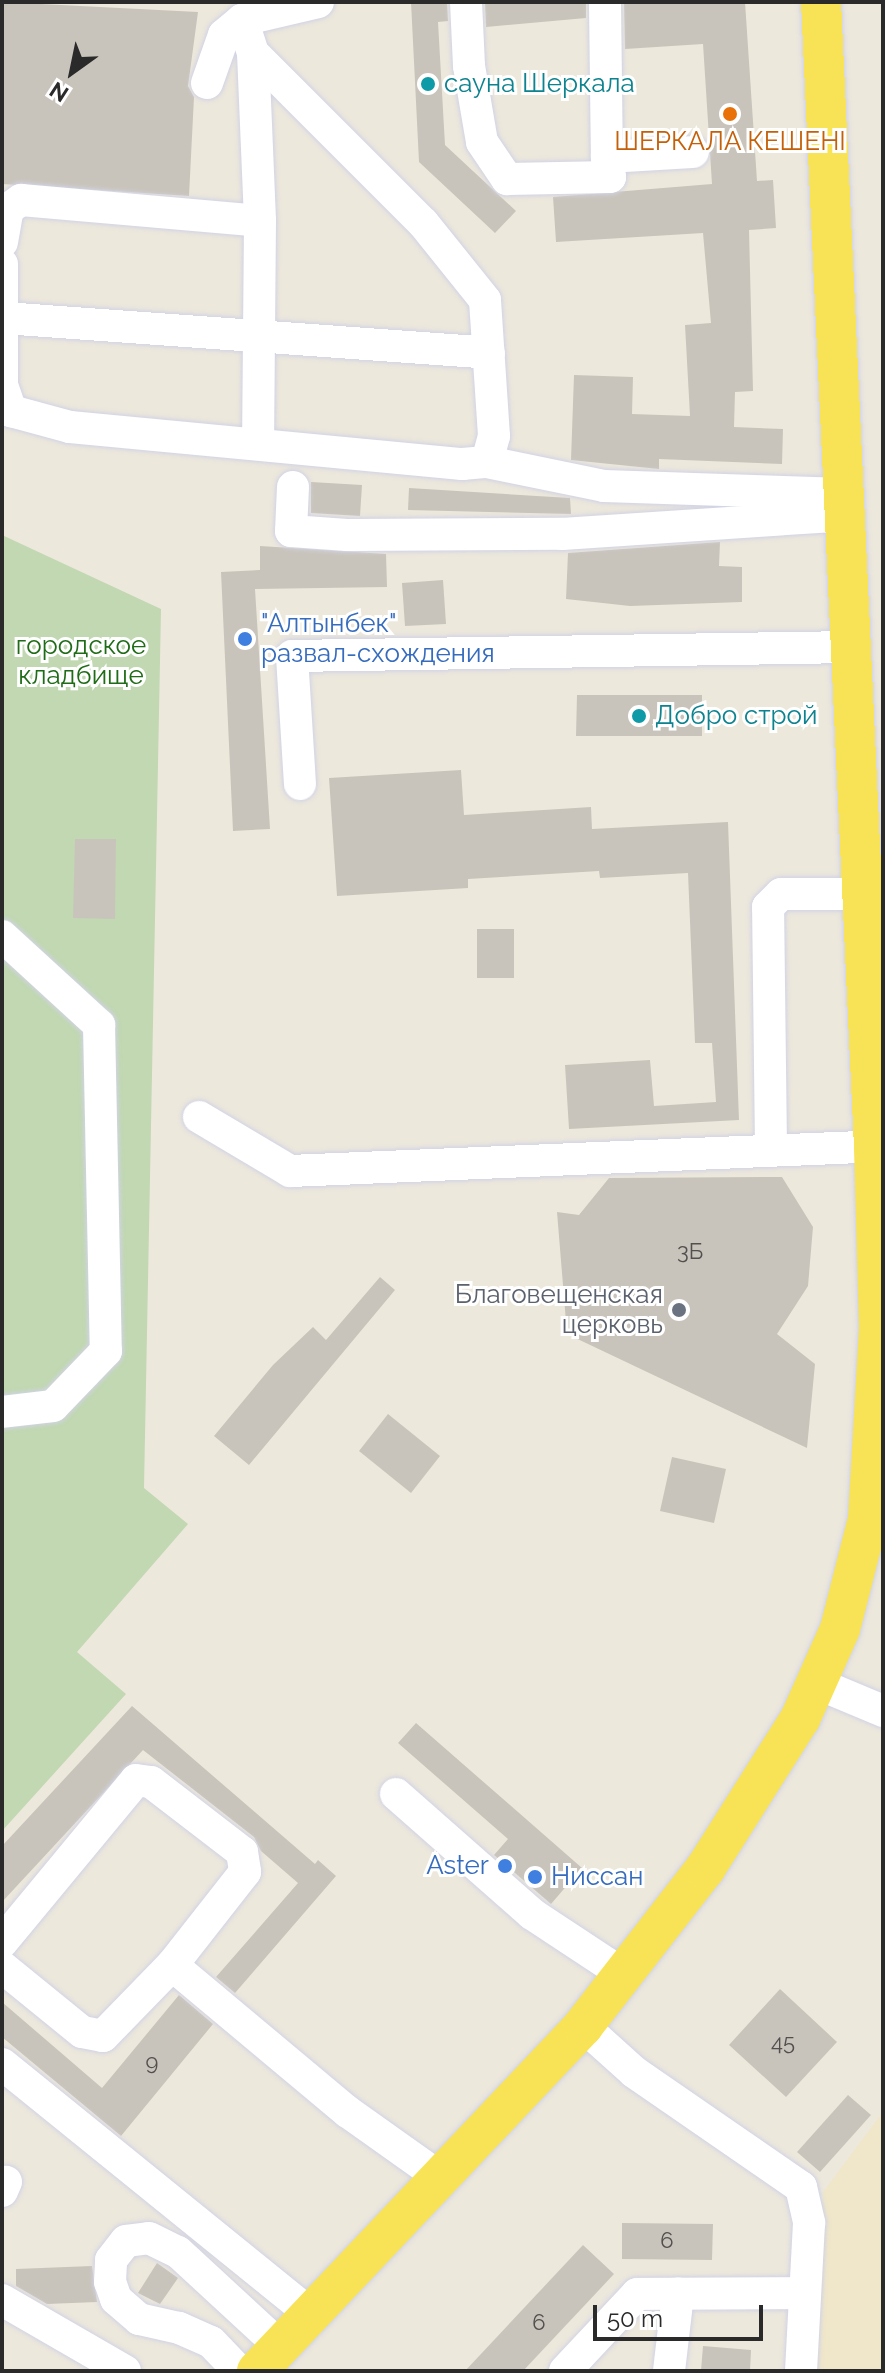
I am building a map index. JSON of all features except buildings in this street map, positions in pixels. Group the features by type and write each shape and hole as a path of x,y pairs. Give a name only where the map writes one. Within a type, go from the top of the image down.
{"main road":[{"path":"269,2358 583,2026 705,1869 800,1719 840,1629 868,1519 881,1306 879,1146 861,894 821,2"}],"street":[{"path":"207,83 224,35 242,20 318,2"},
{"path":"466,2 469,66 482,142 507,179 610,177 607,157 605,2"},
{"path":"242,20 253,53 260,221 258,444"},
{"path":"253,53 451,255 485,300 494,436 487,462"},
{"path":"607,157 693,152"},
{"path":"2,242 8,209 21,200 260,221"},
{"path":"2,264 2,385 11,411 40,422 462,464 487,462 604,486 844,504"},
{"path":"4,318 489,353"},
{"path":"293,487 291,531 347,535 562,534 844,504"},
{"path":"300,784 292,656 851,647"},
{"path":"771,1147 768,907 781,894 861,894"},
{"path":"2,936 99,1025 106,1351 53,1406 2,1412"},
{"path":"199,1117 290,1171 771,1147 879,1146"},
{"path":"816,1683 883,1711"},
{"path":"2,1942 136,1780 151,1782 242,1852 245,1872 172,1965 103,2036 82,2032 2,1967"},
{"path":"396,1794 532,1914 623,1974"},
{"path":"172,1965 348,2112 438,2176"},
{"path":"583,2026 634,2072 801,2187 809,2223 801,2371"},
{"path":"2,2064 309,2313"},
{"path":"239,2371 211,2342 179,2328 139,2319 116,2299 110,2282 111,2260 126,2241 149,2238 178,2252 269,2358"},
{"path":"565,2371 637,2294 805,2293"},
{"path":"669,2371 678,2294"},
{"path":"2,2300 125,2371"}],"shaded area":[{"path":"883,2112 883,2371 813,2371 823,2192"}],"green space":[{"name":"городское кладбище","path":"2,535 161,609 144,1488 188,1524 77,1652 126,1694 2,1831"}],"place":[{"name":"сауна Шеркала","path":"428,84"},
{"name":"ШЕРКАЛА КЕШЕНІ","path":"730,114"},
{"name":"\"Алтынбек\" развал-схождения","path":"245,639"},
{"name":"Добро строй","path":"639,716"},
{"name":"Благовещенская церковь","path":"679,1310"},
{"name":"Aster","path":"505,1866"},
{"name":"Ниссан","path":"535,1877"}]}
